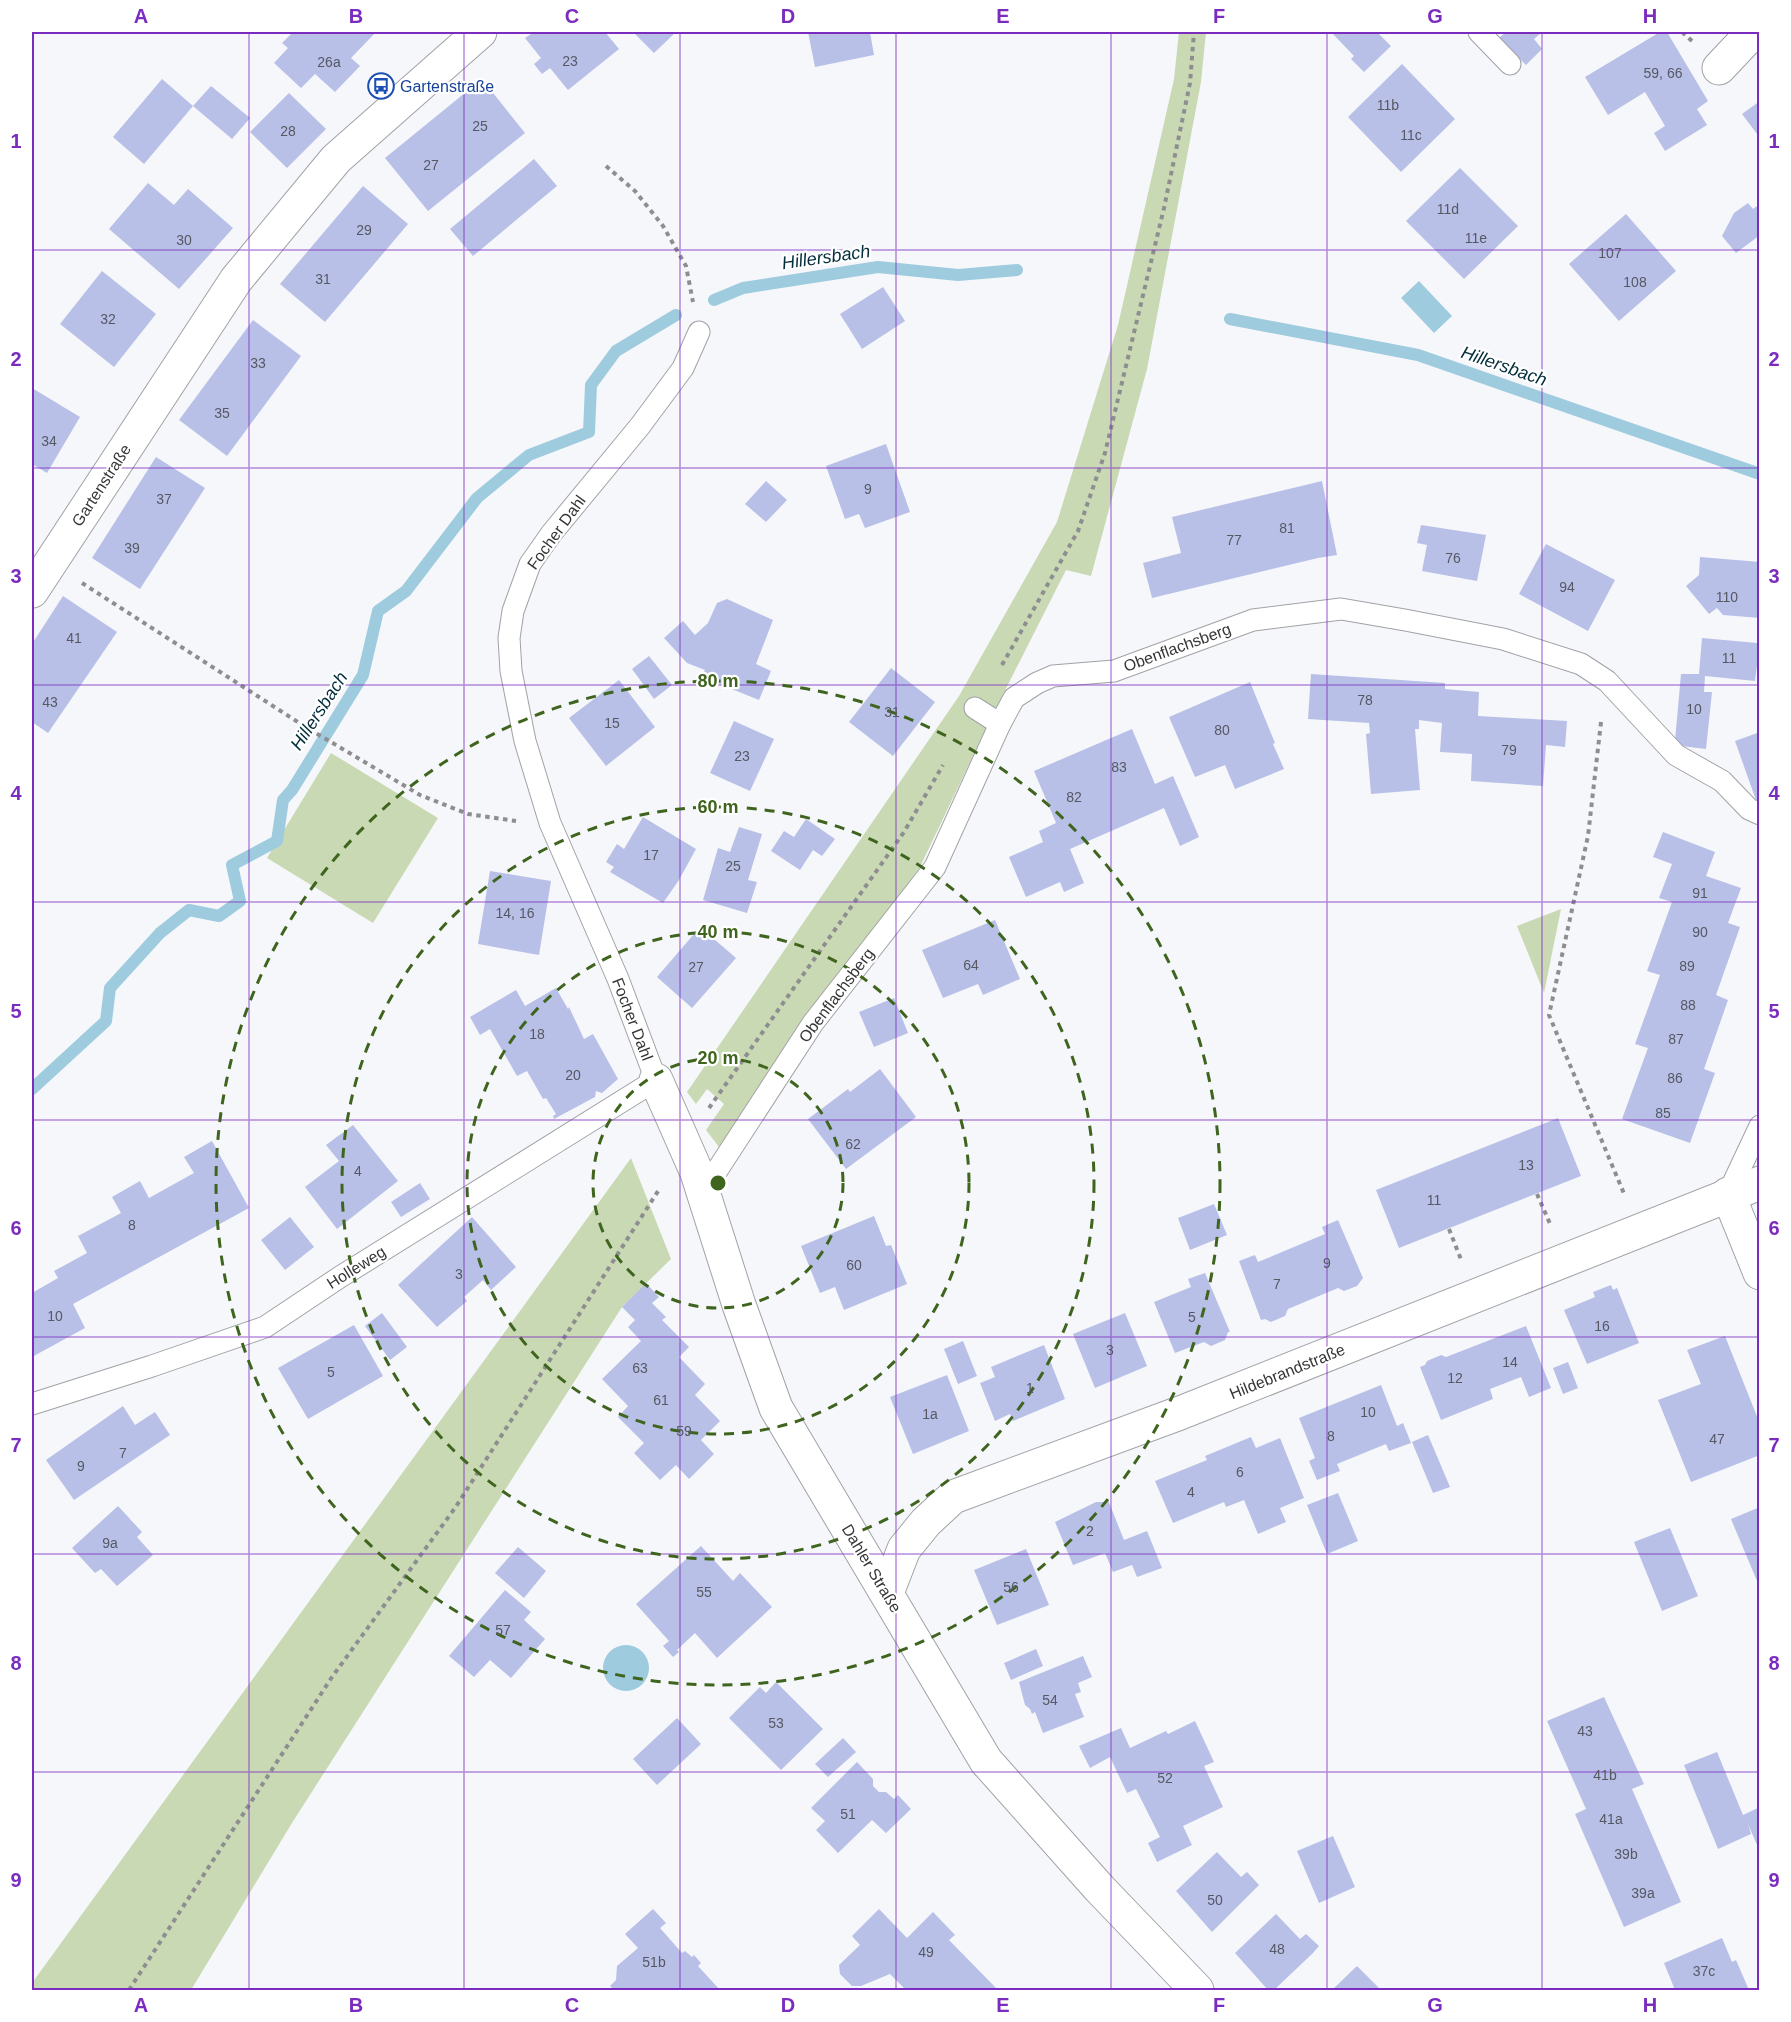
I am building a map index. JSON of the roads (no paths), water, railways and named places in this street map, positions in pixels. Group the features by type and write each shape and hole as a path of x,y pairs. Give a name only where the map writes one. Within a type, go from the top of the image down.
{"street":[{"name":"Gartenstraße","path":"32,591 236,280 336,159 480,32"},
{"path":"1719,68 1753,32"},
{"name":"Dahler Straße","path":"656,1080 697,1173 739,1305 776,1408 986,1761 1100,1889 1197,1990"},
{"name":"Hildebrandstraße","path":"887,1593 904,1549 926,1522 953,1497 1180,1413 1760,1183"},
{"path":"1728,1194 1760,1273"}],"lane":[{"path":"1479,32 1510,64"},
{"name":"Focher Dahl","path":"656,1080 618,978 550,823 525,741 511,670 509,638 513,611 530,564 683,368 699,332"},
{"name":"Obenflachsberg","path":"703,1192 813,1023 935,867 1014,698 1037,682 1053,676 1114,671 1253,620 1341,609 1503,639 1581,664 1605,680 1676,755 1722,781 1749,809 1760,814"},
{"path":"975,708 1000,724"},
{"name":"Holleweg","path":"32,1404 265,1327 350,1271 656,1080"},
{"path":"1728,1194 1760,1126"}],"water":[{"path":"1419,281 1452,316 1434,333 1401,298"},
{"path":"626,1645 642,1652 649,1668 642,1684 626,1691 610,1684 603,1668 610,1652"}],"waterway":[{"name":"Hillersbach","path":"714,300 743,288 878,267 958,275 1017,270"},
{"name":"Hillersbach","path":"32,1089 106,1021 110,988 160,933 189,910 219,916 240,901 232,865 277,841 283,800 292,790 363,675 378,611 406,591 477,498 529,455 589,432 591,385 616,351 676,315"},
{"name":"Hillersbach","path":"1230,319 1418,355 1760,474"}],"place":[{"name":"Gartenstraße","path":"381,86"}]}
